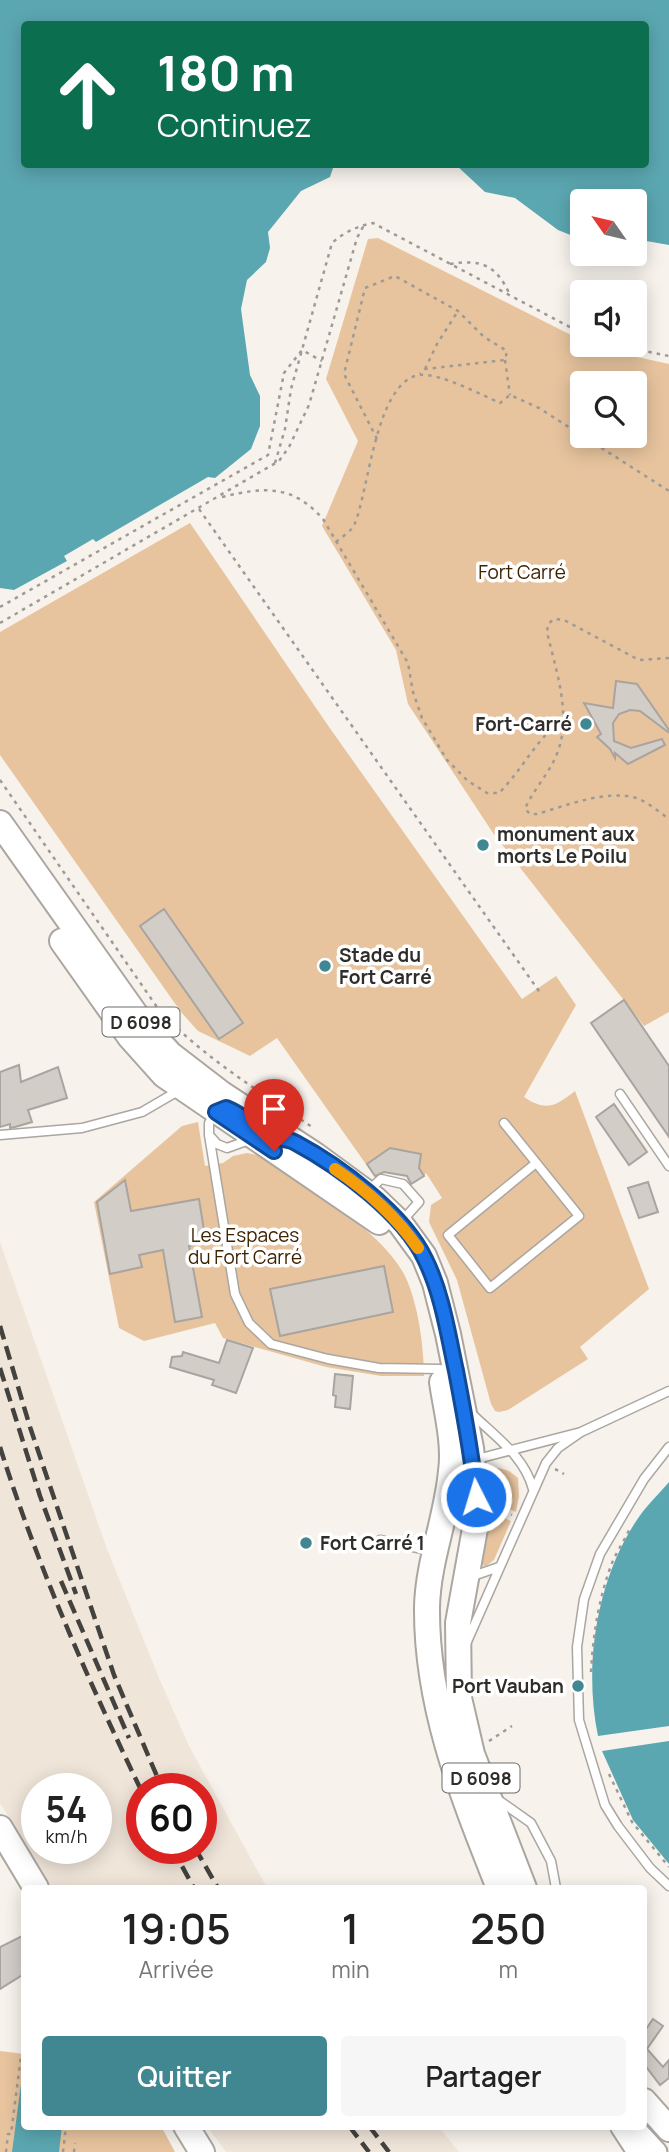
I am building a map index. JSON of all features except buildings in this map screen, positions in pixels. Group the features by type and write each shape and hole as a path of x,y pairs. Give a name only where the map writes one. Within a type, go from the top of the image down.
{"main road":[{"name":"D 6098","path":"0,823 141,1022 170,1054 222,1094 302,1134 400,1223 424,1256 435,1283 473,1463 476,1523 458,1623 459,1698 472,1754 523,1885"},
{"path":"0,832 27,863"},
{"name":"D 6098","path":"0,851 130,1037 164,1075 182,1088 213,1124 253,1138 335,1190 383,1225 412,1260 427,1297 440,1369 452,1468 427,1605 429,1658 440,1725 457,1783 498,1885"},
{"path":"213,1124 226,1108 276,1137 302,1134"},
{"path":"467,1578 455,1570 439,1532 455,1488 473,1463"},
{"path":"0,1828 34,1885"},
{"path":"647,2104 669,2129"},
{"path":"170,2130 183,2152"},
{"path":"188,2130 202,2152"},
{"path":"626,2130 640,2152"}],"street":[{"path":"637,2130 657,2152"}],"lane":[{"path":"0,1135 82,1128 142,1112 182,1088"},
{"path":"620,1094 669,1166"},
{"path":"504,1123 579,1216 490,1288 448,1235 536,1163"},
{"path":"213,1124 217,1144 227,1148"},
{"path":"213,1124 212,1161 235,1294 249,1323 271,1344 328,1359 379,1368 440,1369"},
{"path":"212,1161 227,1148 253,1138"},
{"path":"367,1192 381,1179 403,1184 419,1202 400,1223"},
{"path":"457,1662 533,1489 546,1463 558,1447 581,1432 669,1391"},
{"path":"463,1406 511,1451 529,1474 533,1489"},
{"path":"473,1463 481,1458 581,1432"},
{"path":"669,1447 644,1479 600,1554 584,1600 577,1647 579,1720 605,1805 650,1868 669,1886"},
{"path":"380,1540 439,1532"},
{"path":"467,1578 499,1567"},
{"path":"487,1793 531,1823 551,1861 555,1885"}],"path":[{"path":"275,463 285,429 291,389 332,243 340,236 373,223 570,327"},
{"path":"0,623 275,463 289,447 309,405 364,225"},
{"path":"450,264 466,261 492,269 503,281 510,295"},
{"path":"377,439 344,374 365,288 395,276 458,311 484,337 507,351 505,360 510,395"},
{"path":"337,542 355,526 391,396 405,381 425,369 458,311"},
{"path":"302,350 322,361"},
{"path":"0,607 268,455 284,373 302,350"},
{"path":"647,352 669,356"},
{"path":"425,369 505,360"},
{"path":"420,374 461,384 500,402 510,395"},
{"path":"510,395 539,408 669,491"},
{"path":"218,498 256,489 275,490 293,495 312,506 323,519 408,663 413,692 422,718 447,760 468,781 487,793 499,793 550,729 563,719"},
{"path":"199,509 541,994"},
{"path":"669,658 639,660 564,621 554,619 548,624 547,632 562,695 563,719 556,756 527,803 527,812 537,814 591,798 627,796 637,798 669,819"},
{"path":"0,780 159,1010 180,1032 302,1134"},
{"path":"552,1467 564,1474"},
{"path":"492,1505 520,1519"},
{"path":"591,1681 595,1630 604,1588 613,1560 634,1520 624,1512"},
{"path":"489,1741 512,1726"},
{"path":"484,1731 493,1750"},
{"path":"609,1774 632,1822 669,1867"},
{"path":"6,2152 8,2134 11,2134 21,2056"},
{"path":"63,2152 66,2130"},
{"path":"0,2133 8,2134"},
{"path":"74,2152 75,2143"}],"shaded area":[{"path":"0,1242 107,1549 159,1678 204,1773 126,1773 126,1864 217,1864 217,1797 265,1885 50,1885 37,1864 112,1864 112,1773 21,1773 21,1837 0,1803"},
{"path":"210,2130 441,2130 459,2152 226,2152"}],"green space":[{"name":"Fort Carré","path":"378,238 570,334 570,357 637,357 669,364 669,1012 644,1026 493,833 408,704 396,650 322,526 358,441 326,379 368,239"},
{"name":"Stade du Fort Carré","path":"190,523 329,727 522,999 556,976 576,1005 524,1097 545,1106 562,1100 575,1091 649,1289 580,1347 588,1359 508,1410 495,1411 491,1404 457,1280 429,1222 431,1205 442,1198 426,1173 411,1184 407,1176 384,1172 375,1177 277,1038 250,1056 198,1031 181,1012 0,755 0,632"},
{"name":"Les Espaces du Fort Carré","path":"198,1122 205,1166 223,1163 233,1156 247,1153 262,1156 341,1210 379,1242 405,1276 413,1299 423,1352 424,1376 381,1376 326,1367 223,1338 215,1323 144,1341 119,1328 94,1202 182,1126"},
{"path":"499,1468 518,1478 516,1512 493,1502 489,1493 488,1473"},
{"path":"490,1512 511,1521 494,1560 486,1566 481,1565"},
{"path":"0,2051 21,2054 21,2130 163,2130 175,2152 0,2152"}],"water":[{"path":"0,0 669,0 669,245 648,241 648,189 570,189 570,235 558,230 515,198 485,192 459,168 649,168 649,21 21,21 21,168 333,168 330,177 301,191 268,232 270,248 266,262 247,280 241,309 250,375 260,396 260,426 251,449 215,478 208,477 96,542 93,539 64,556 67,561 14,590 0,588"},
{"name":"Port Vauban","path":"669,1482 669,1726 598,1736 592,1680 593,1650 604,1592 626,1538 644,1510"},
{"path":"669,1741 669,1864 633,1820 602,1751"},
{"path":"21,2084 21,2130 62,2130 59,2152 12,2152"}],"railway":[{"path":"0,1326 30,1427 114,1675 156,1773"},
{"path":"0,1368 40,1496 76,1594"},
{"path":"0,1447 30,1535 65,1622 133,1773"},
{"path":"61,1581 129,1738"},
{"path":"181,1864 192,1885"},
{"path":"204,1864 216,1885"},
{"path":"352,2130 369,2152"},
{"path":"372,2130 389,2152"}],"slow traffic":[{"path":"335,1169 375,1199 400,1223 418,1248"}],"place":[{"name":"Fort-Carré","path":"586,724"},
{"name":"monument aux morts Le Poilu","path":"483,845"},
{"name":"Stade du Fort Carré","path":"325,966"},
{"name":"Fort Carré 1","path":"306,1543"},
{"name":"Port Vauban","path":"578,1686"}],"route":[{"path":"274,1151 216,1112 226,1108 276,1137 294,1141 352,1180 400,1223 424,1256 435,1283 448,1334 471,1448 476,1497"}]}
